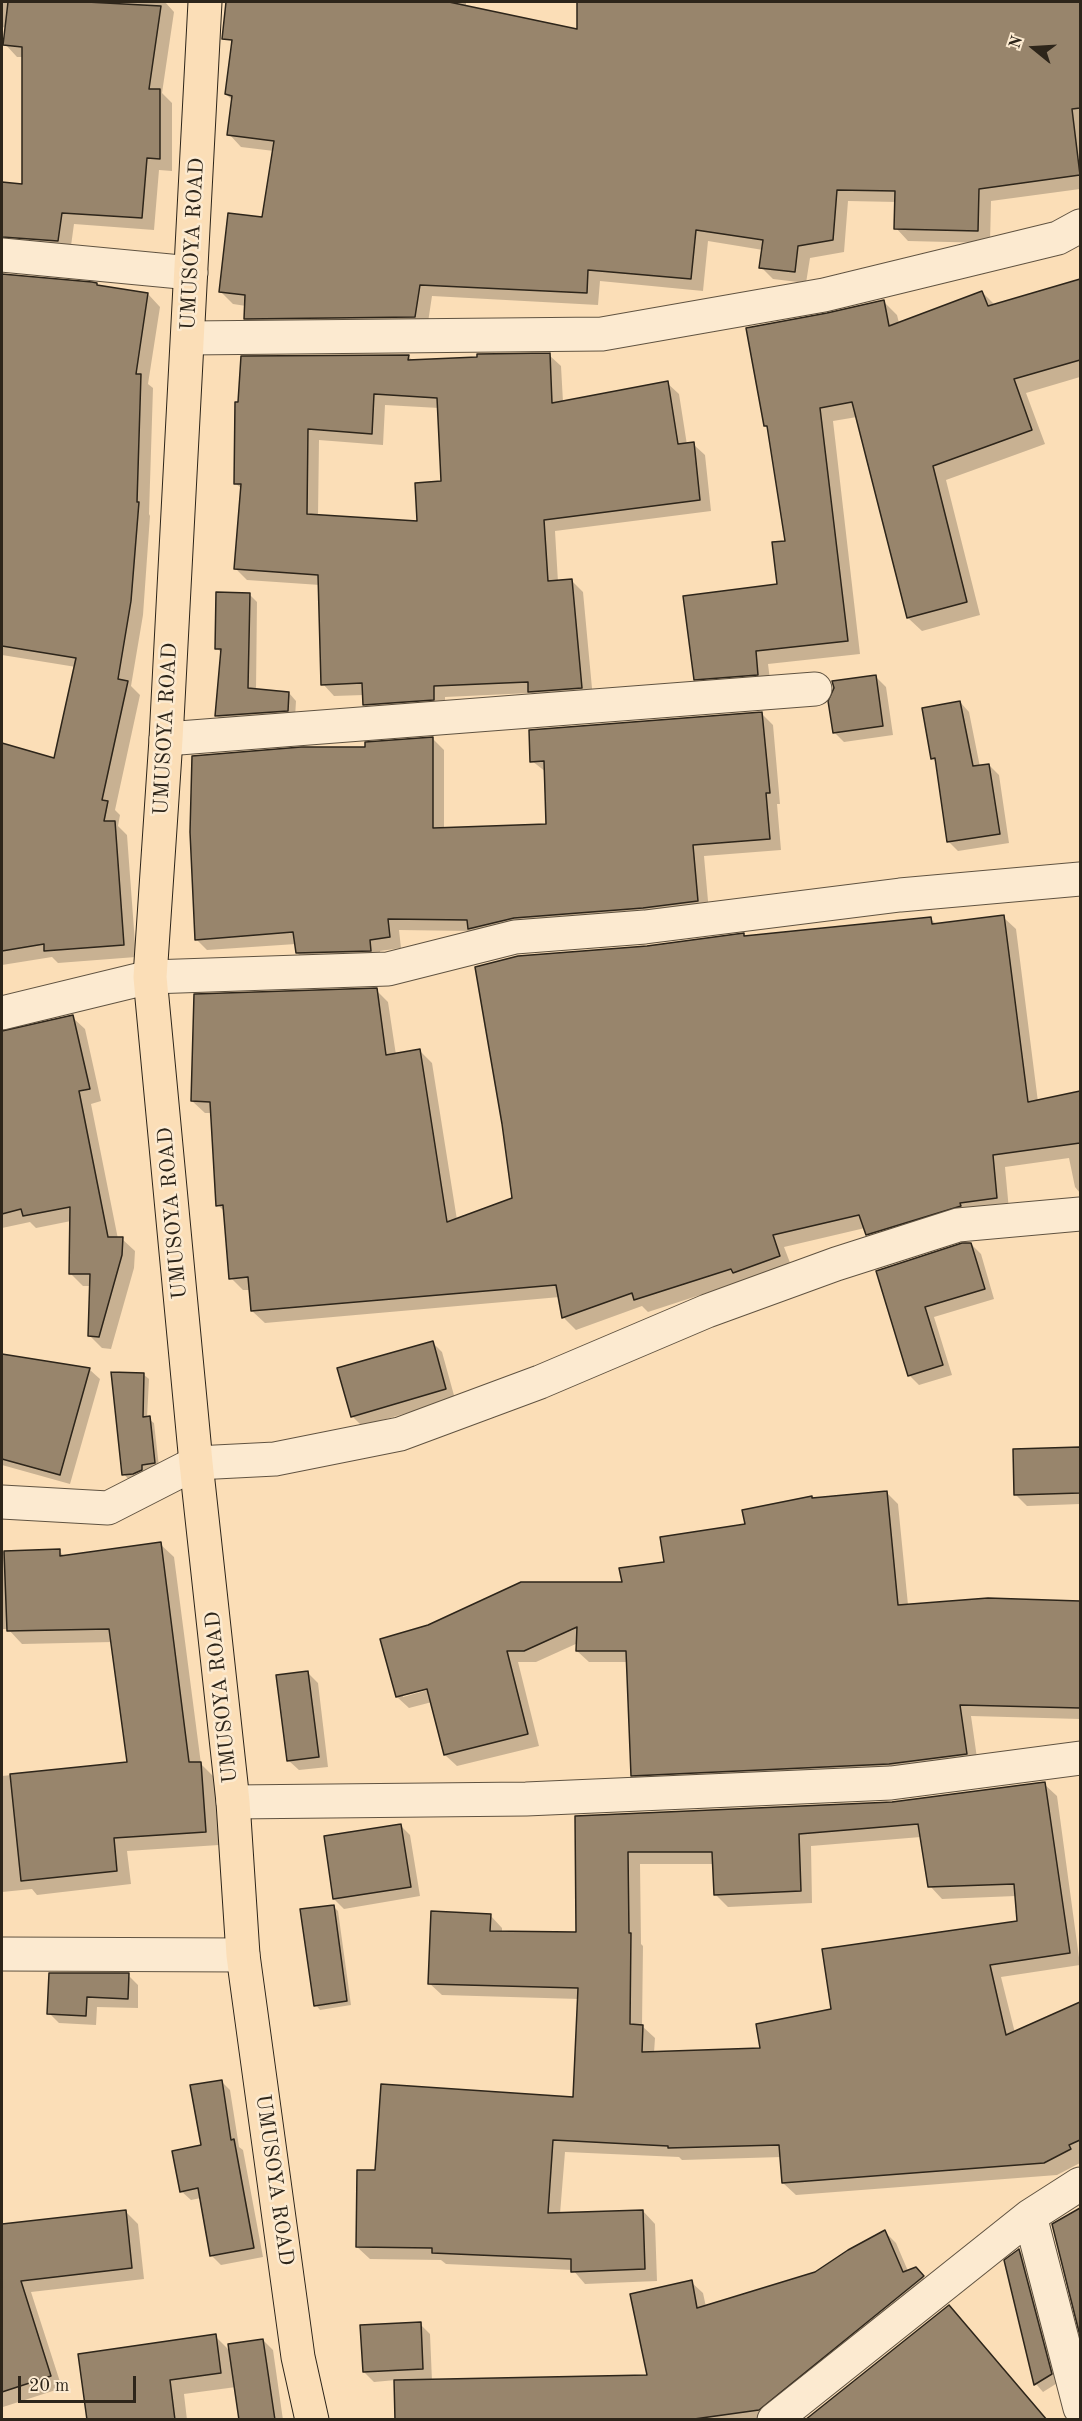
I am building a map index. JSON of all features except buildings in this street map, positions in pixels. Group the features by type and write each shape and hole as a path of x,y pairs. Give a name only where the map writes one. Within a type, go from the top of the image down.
{"main road":[{"name":"UMUSOYA ROAD","path":"205,2 166,740 150,977 196,1463 233,1802 243,1955 298,2357 312,2420"}],"street":[{"path":"188,338 602,334 824,295 1058,238 1080,226"},
{"path":"2,255 191,273"},
{"path":"166,740 815,689"},
{"path":"2,1013 150,977 388,969 515,938 645,927 900,895 1080,879"},
{"path":"2,1502 108,1508 196,1463 275,1459 400,1434 540,1382 706,1311 836,1264 958,1225 1080,1214"},
{"path":"233,1802 526,1799 891,1783 1080,1758"},
{"path":"2,1954 243,1955"},
{"path":"774,2420 906,2312 1030,2216 1080,2184"},
{"path":"1030,2216 1080,2408"}]}
